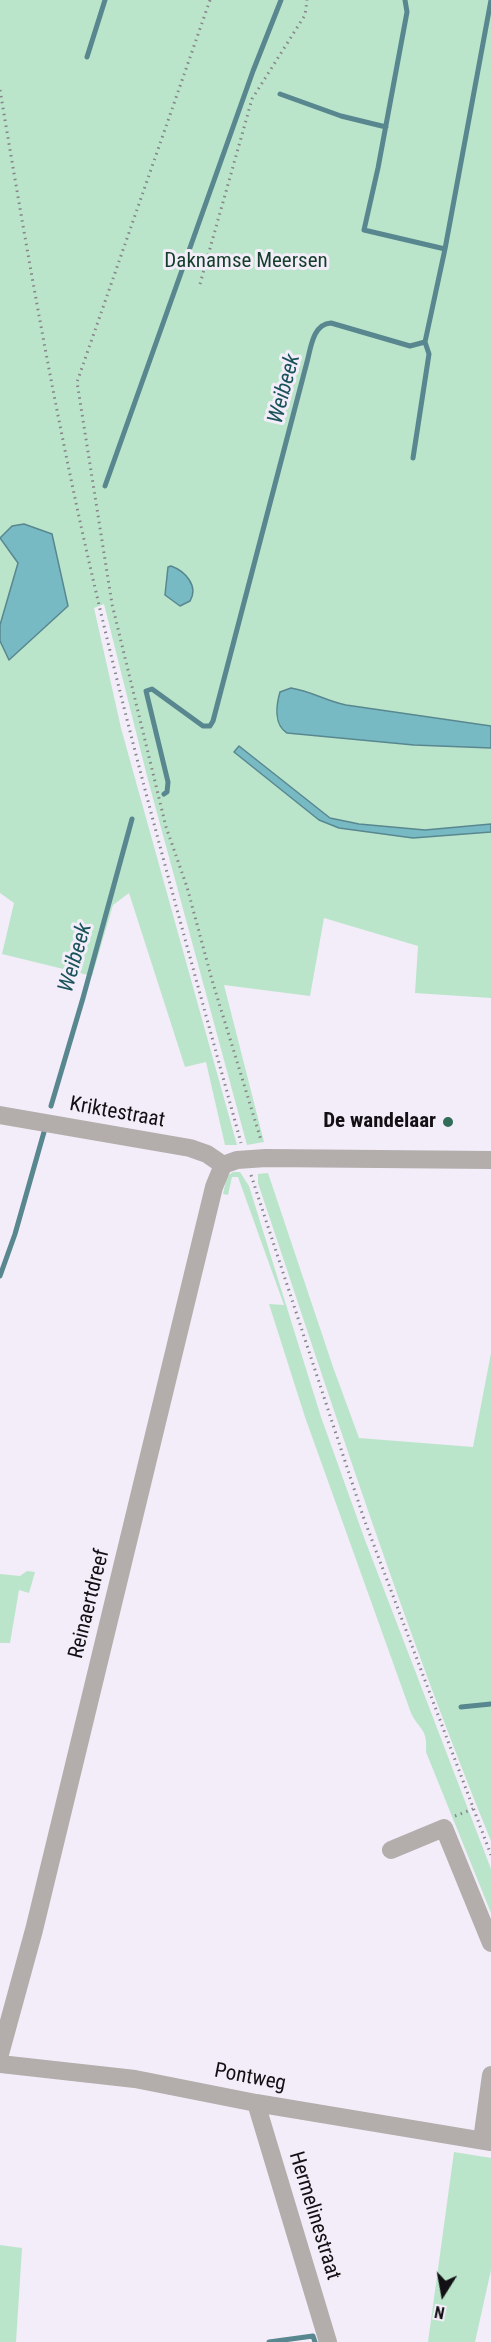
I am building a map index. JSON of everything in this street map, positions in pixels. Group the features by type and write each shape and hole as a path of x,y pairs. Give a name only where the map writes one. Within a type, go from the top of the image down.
{"street":[{"name":"Kriktestraat","path":"0,1115 190,1148 207,1154 223,1165"},
{"path":"223,1165 237,1160 266,1158 491,1160"},
{"name":"Reinaertdreef","path":"0,2054 37,1918 214,1187 223,1165"},
{"path":"391,1850 444,1828 491,1943"},
{"name":"Pontweg","path":"0,2064 135,2079 256,2103 486,2141"},
{"path":"486,2141 491,2075"},
{"name":"Hermelinestraat","path":"256,2103 328,2342"}],"path":[{"path":"210,0 77,382 112,604 166,827 187,887 212,980 266,1158"},
{"path":"200,284 252,99 305,15 307,0"},
{"path":"0,90 26,243 95,591 152,815 246,1160 364,1519 491,1855"}],"green space":[{"name":"Daknamse Meersen","path":"0,0 491,0 491,998 415,993 418,946 324,918 310,996 224,985 264,1142 247,1145 147,776 104,604 94,608 121,728 237,1145 225,1145 206,1062 185,1067 129,893 113,905 92,976 2,954 14,903 0,893 0,641 9,659 68,606 12,526 0,538"},
{"path":"0,539 18,563 0,625"},
{"path":"233,1172 240,1172 249,1186 321,1417 365,1540 491,1869 491,1913 426,1752 426,1738 411,1713 305,1417 269,1304 284,1305 238,1177 232,1177 228,1195 223,1194 227,1176"},
{"path":"268,1173 359,1438 473,1447 491,1353 491,1841 398,1596 313,1349 258,1183 258,1174"},
{"path":"27,1571 35,1572 29,1593 19,1590 10,1643 0,1643 0,1574 20,1576"},
{"path":"454,2152 491,2158 491,2270 475,2342 428,2342"},
{"path":"0,2245 22,2248 16,2342 0,2342"}],"water":[{"path":"24,524 52,534 68,606 9,660 0,641 0,625 18,563 0,538 12,526"},
{"path":"171,566 186,575 192,585 190,601 180,606 165,595 168,567"},
{"path":"291,688 346,705 491,726 491,748 414,745 287,733 280,725 277,709 280,692"},
{"path":"239,746 330,818 359,824 425,830 491,824 491,832 413,838 339,828 319,820 234,752"}],"waterway":[{"path":"87,57 105,0"},
{"path":"105,486 253,71 281,0"},
{"path":"405,0 407,12 364,230 445,249"},
{"name":"Weibeek","path":"164,794 167,792 168,782 146,691 152,689 203,726 210,726 213,721 312,343 317,332 320,327 331,323 410,346 425,342 445,249 491,0"},
{"path":"280,94 341,116 386,127"},
{"path":"413,458 429,354 425,342"},
{"name":"Weibeek","path":"51,1106 132,819"},
{"name":"Weibeek","path":"0,1276 15,1234 44,1132"},
{"path":"461,1707 491,1704"},
{"path":"269,2342 313,2336 315,2342"}],"place":[{"name":"De wandelaar","path":"448,1122"}]}
